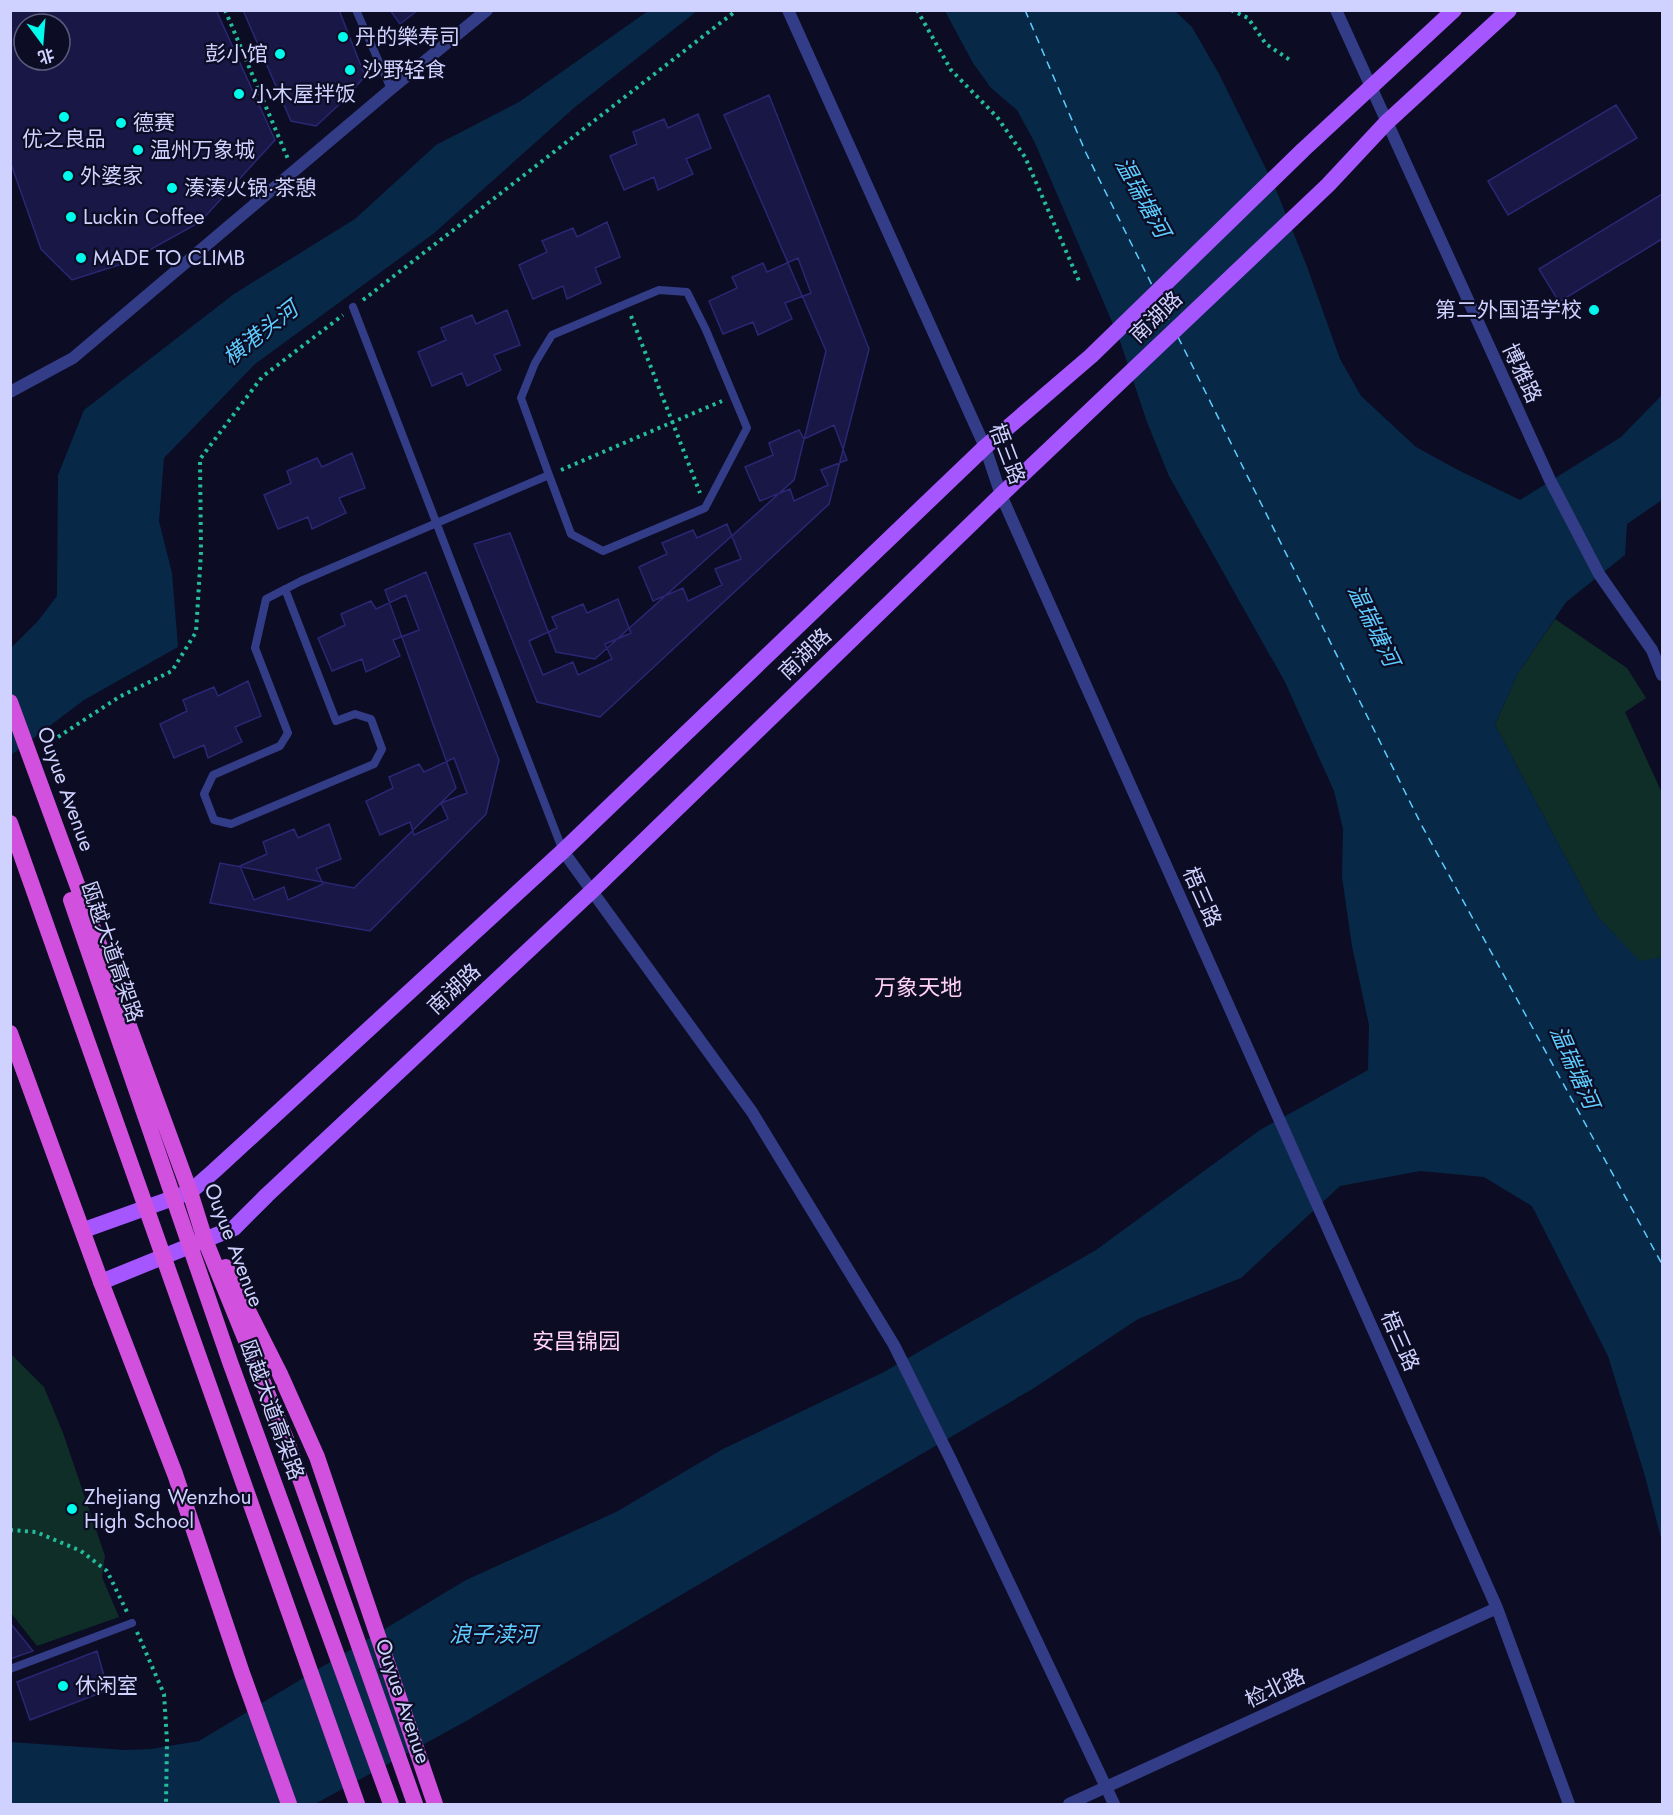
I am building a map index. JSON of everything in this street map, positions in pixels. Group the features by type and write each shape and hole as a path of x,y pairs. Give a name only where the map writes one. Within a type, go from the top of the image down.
{"highway":[{"name":"Ouyue Avenue","path":"10,702 190,1192 205,1240 286,1439 415,1804"},
{"name":"瓯越大道高架路","path":"10,723 230,1362 391,1804"},
{"path":"10,823 357,1804"},
{"path":"10,1033 84,1230 101,1282 175,1474 289,1804"},
{"path":"156,1149 234,1281 280,1374 317,1457 435,1804"}],"main road":[{"name":"南湖路","path":"84,1230 190,1192 563,851 985,447 1090,356 1303,150 1454,10"},
{"name":"南湖路","path":"101,1282 234,1228 593,890 1001,495 1328,185 1386,123 1509,10"}],"street":[{"path":"10,392 73,358 487,10"},
{"name":"梧三路","path":"788,10 985,447 1001,495 1497,1608 1569,1804"},
{"name":"博雅路","path":"1336,10 1550,480 1599,574 1652,650 1662,675"},
{"path":"563,851 752,1112 894,1345 1114,1804"},
{"name":"检北路","path":"1069,1804 1497,1608"}],"lane":[{"path":"356,10 391,89"},
{"path":"659,291 687,292 734,396 747,428 705,508 603,551 571,534 521,398 535,363 552,335 659,291"},
{"path":"353,308 563,851"},
{"path":"285,589 336,721 355,714 371,719 382,749 374,764 363,769 231,824 214,820 204,794 213,775 280,746 288,733 255,648 266,599 285,589 436,522 549,475"},
{"path":"10,1669 132,1623"}],"path":[{"path":"225,10 294,172"},
{"path":"917,10 951,70 997,117 1025,157 1079,281"},
{"path":"1231,10 1248,18 1266,44 1290,60"},
{"path":"626,304 674,422 705,508"},
{"path":"549,475 734,396"},
{"path":"10,1530 36,1532 81,1551 107,1571 164,1694 167,1741 166,1804"}],"green space":[{"path":"1555,619 1627,668 1646,698 1625,712 1662,793 1662,957 1640,962 1597,916 1495,725 1518,673"},
{"path":"10,1353 44,1387 63,1433 105,1556 102,1577 119,1617 37,1646 11,1613"}],"water":[{"name":"横港头河","path":"648,11 697,11 575,107 433,234 255,364 164,458 159,521 172,573 178,647 84,700 11,755 11,648 38,621 57,596 58,475 84,410 234,294 355,219 436,145 519,102"},
{"path":"945,11 1175,11 1192,27 1219,74 1274,185 1306,264 1340,359 1361,396 1416,447 1458,470 1520,500 1621,437 1662,395 1662,500 1627,524 1625,555 1566,602 1518,673 1495,725 1597,916 1640,961 1662,957 1662,1542 1645,1476 1608,1356 1532,1206 1484,1177 1420,1171 1340,1186 1241,1278 1138,1319 1034,1388 468,1720 315,1804 11,1804 10,1742 125,1750 151,1749 199,1741 466,1580 616,1512 723,1449 882,1373 1096,1250 1260,1130 1368,1070 1369,1025 1352,946 1342,877 1343,829 1334,791 1285,682 1169,476 1147,422 1119,338 1035,143 1017,110 991,88 973,63"}],"building":[{"name":"温州万象城","path":"10,10 216,10 275,140 200,222 128,262 72,280 41,249 10,161"},
{"path":"243,10 339,10 365,76 316,126 291,121"},
{"path":"390,10 418,10 400,24"},
{"path":"769,95 869,349 829,504 600,717 537,702 474,544 510,533 556,652 595,659 794,480 826,351 724,115"},
{"path":"1616,105 1637,138 1508,215 1488,181"},
{"path":"698,114 711,148 686,159 693,174 658,190 654,177 624,190 610,156 637,144 633,132 664,119 668,128"},
{"path":"1662,194 1662,239 1559,302 1539,269"},
{"path":"607,222 620,257 595,268 601,283 567,299 563,286 533,299 519,265 547,252 542,241 573,228 577,237"},
{"path":"798,258 811,293 785,303 792,319 758,335 753,322 723,334 709,301 737,288 732,277 763,263 767,272"},
{"path":"507,310 520,345 494,355 501,370 467,386 462,373 432,386 418,352 446,340 441,328 472,315 476,324"},
{"path":"834,425 847,460 821,470 828,485 794,501 790,489 760,501 745,467 773,455 769,443 799,430 804,439"},
{"path":"352,453 365,488 339,498 346,513 312,529 308,517 278,529 264,495 291,483 287,471 317,458 322,467"},
{"path":"727,524 741,559 715,569 722,585 688,601 683,588 653,601 639,567 667,554 662,543 693,530 697,538"},
{"path":"426,572 499,760 486,814 370,931 210,903 220,863 354,888 456,788 385,590"},
{"path":"406,595 419,630 393,640 400,656 366,672 362,659 332,671 318,638 345,625 341,614 371,601 376,609"},
{"path":"618,599 631,633 605,644 612,659 578,675 573,662 543,675 529,641 557,628 552,617 583,604 587,613"},
{"path":"248,681 261,716 235,727 242,742 208,758 204,745 174,758 160,724 187,711 183,700 214,687 218,696"},
{"path":"454,758 467,793 441,803 448,819 414,835 410,822 380,835 366,801 393,788 389,777 419,764 424,772"},
{"path":"329,824 341,859 316,869 323,884 288,900 284,887 254,900 240,866 267,854 263,842 294,829 298,838"},
{"path":"11,1624 33,1651 10,1659"},
{"name":"休闲室","path":"97,1651 108,1690 30,1720 17,1682"}],"ferry route":[{"path":"1025,10 1086,153 1152,285"},
{"path":"1159,300 1170,322"},
{"path":"1178,337 1421,824 1662,1264"}],"place":[{"name":"丹的樂寿司","path":"343,37"},
{"name":"彭小馆","path":"280,54"},
{"name":"沙野轻食","path":"350,70"},
{"name":"小木屋拌饭","path":"239,94"},
{"name":"优之良品","path":"64,117"},
{"name":"德赛","path":"121,123"},
{"name":"温州万象城","path":"138,150"},
{"name":"外婆家","path":"68,176"},
{"name":"湊湊火锅·茶憩","path":"172,188"},
{"name":"Luckin Coffee","path":"71,217"},
{"name":"MADE TO CLIMB","path":"81,258"},
{"name":"第二外国语学校","path":"1594,310"},
{"name":"Zhejiang Wenzhou High School","path":"72,1509"},
{"name":"休闲室","path":"63,1686"}],"district":[{"name":"万象天地","path":"918,987"},
{"name":"安昌锦园","path":"576,1341"}],"water label":[{"name":"温瑞塘河","path":"1143,197"},
{"name":"温瑞塘河","path":"1374,625"},
{"name":"温瑞塘河","path":"1575,1067"},
{"name":"浪子渎河","path":"493,1634"}]}
